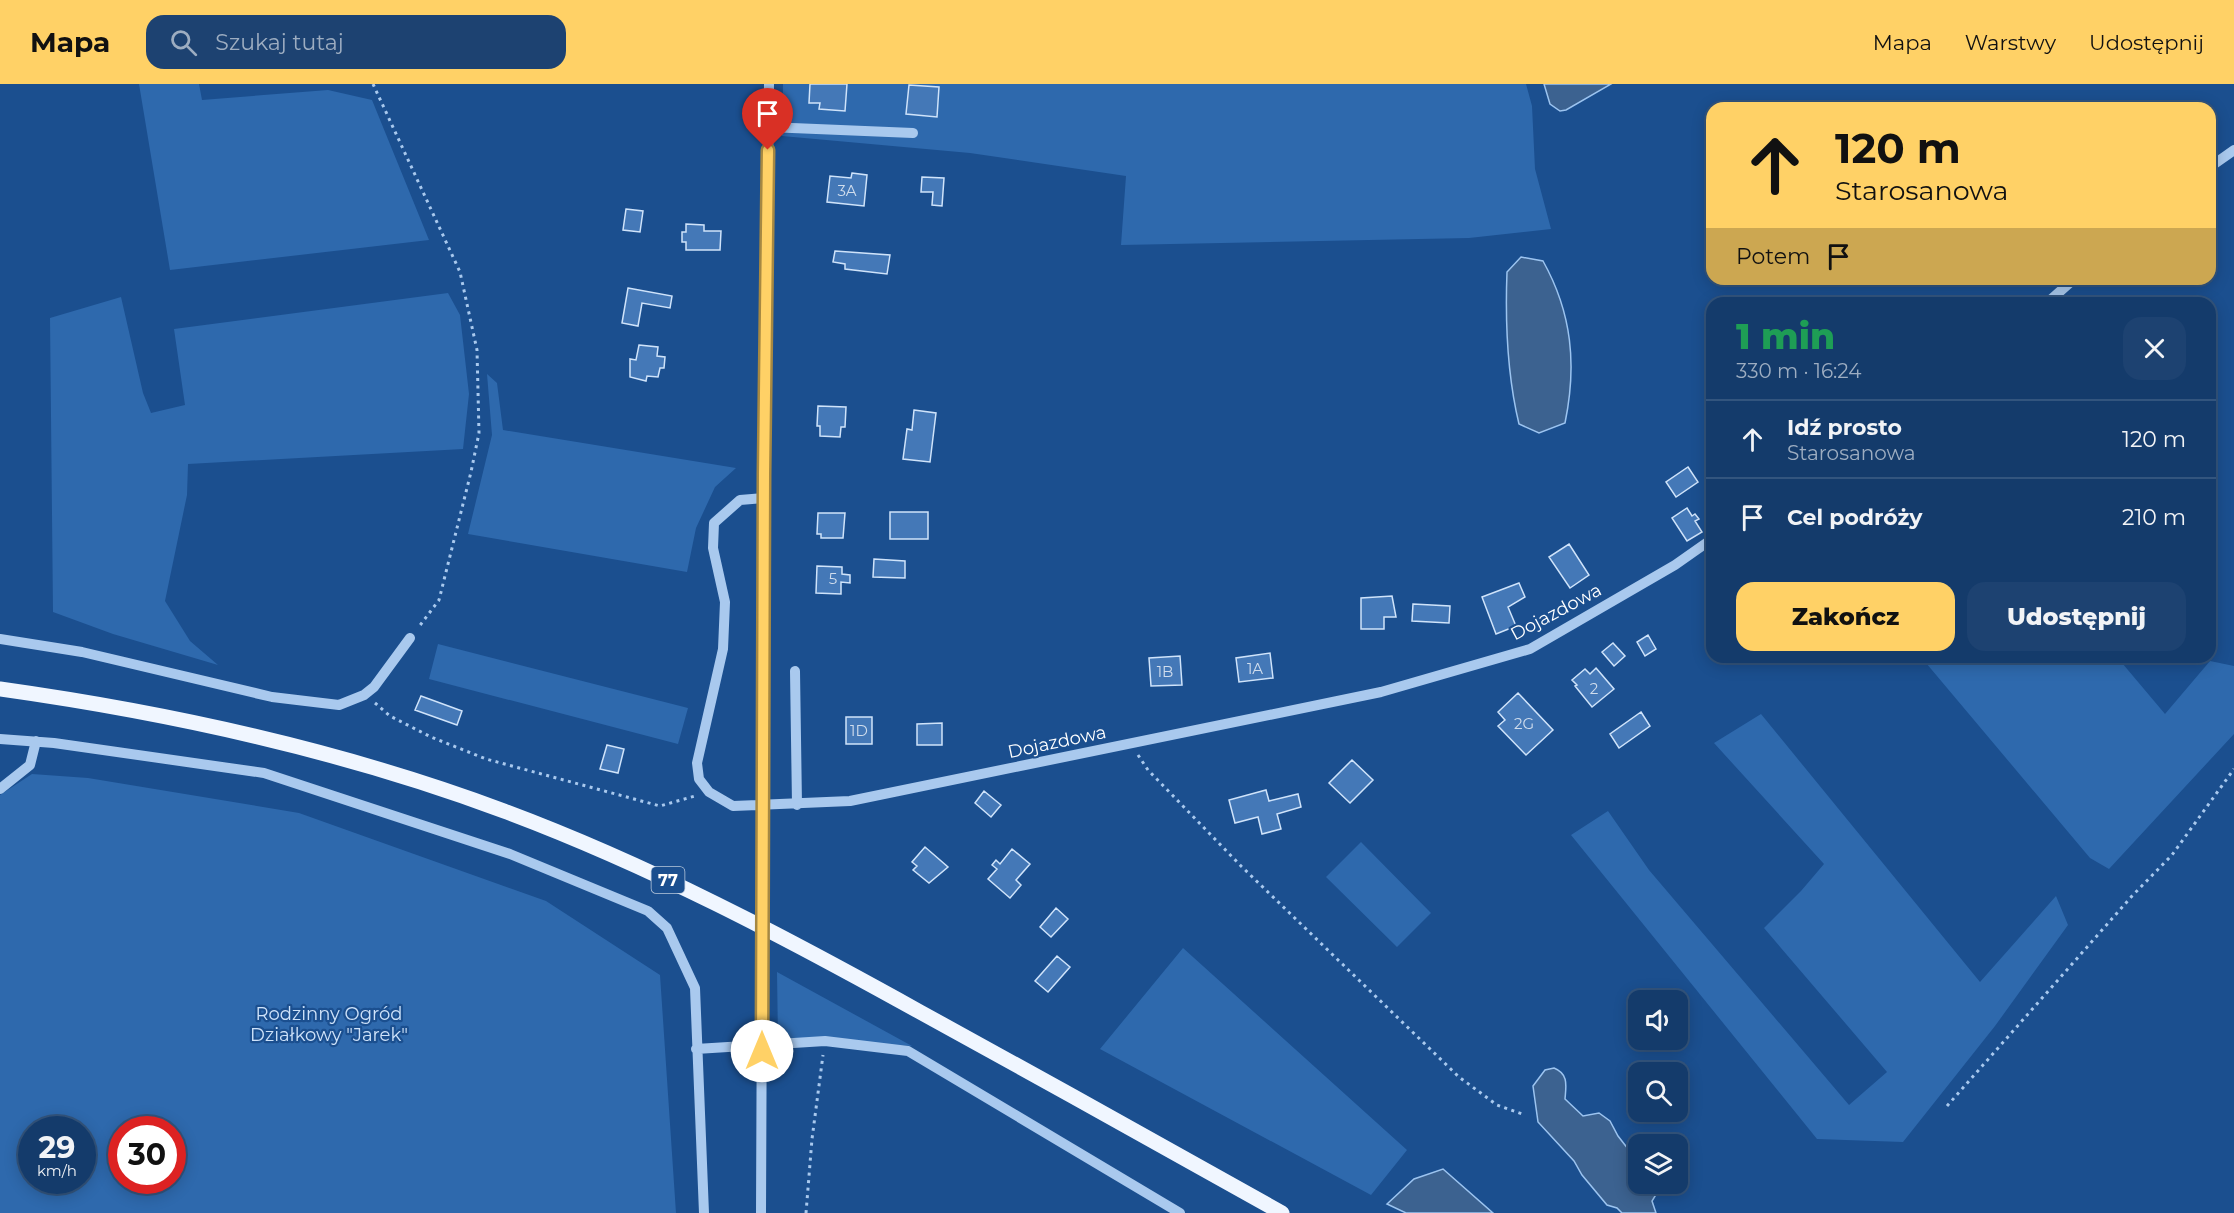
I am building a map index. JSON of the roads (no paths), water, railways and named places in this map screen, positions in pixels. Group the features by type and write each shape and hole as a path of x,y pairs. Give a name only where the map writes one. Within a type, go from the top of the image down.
{"main road":[{"name":"77","path":"0,689 123,708 291,744 381,770 502,810 591,846 698,894 801,946 1282,1213"}],"street":[{"path":"761,1213 764,498 769,84"},
{"path":"768,127 913,133"},
{"path":"2216,163 2234,150"},
{"path":"2054,297 2067,285"},
{"name":"Dojazdowa","path":"764,498 740,500 714,523 713,548 725,602 723,649 697,763 699,779 709,792 734,806 850,801 1381,692 1530,649 1675,565 1706,543"},
{"path":"0,639 82,652 272,697 339,705 364,695 374,687 410,638"},
{"path":"795,671 797,805"},
{"path":"0,739 36,741 264,773 510,854 648,911 667,928 695,988 704,1213"},
{"path":"0,789 30,765 36,741"},
{"path":"696,1049 825,1041 908,1051 1180,1213"}],"park label":[{"name":"Rodzinny Ogród Działkowy \"Jarek\"","path":"329,1024"}]}
